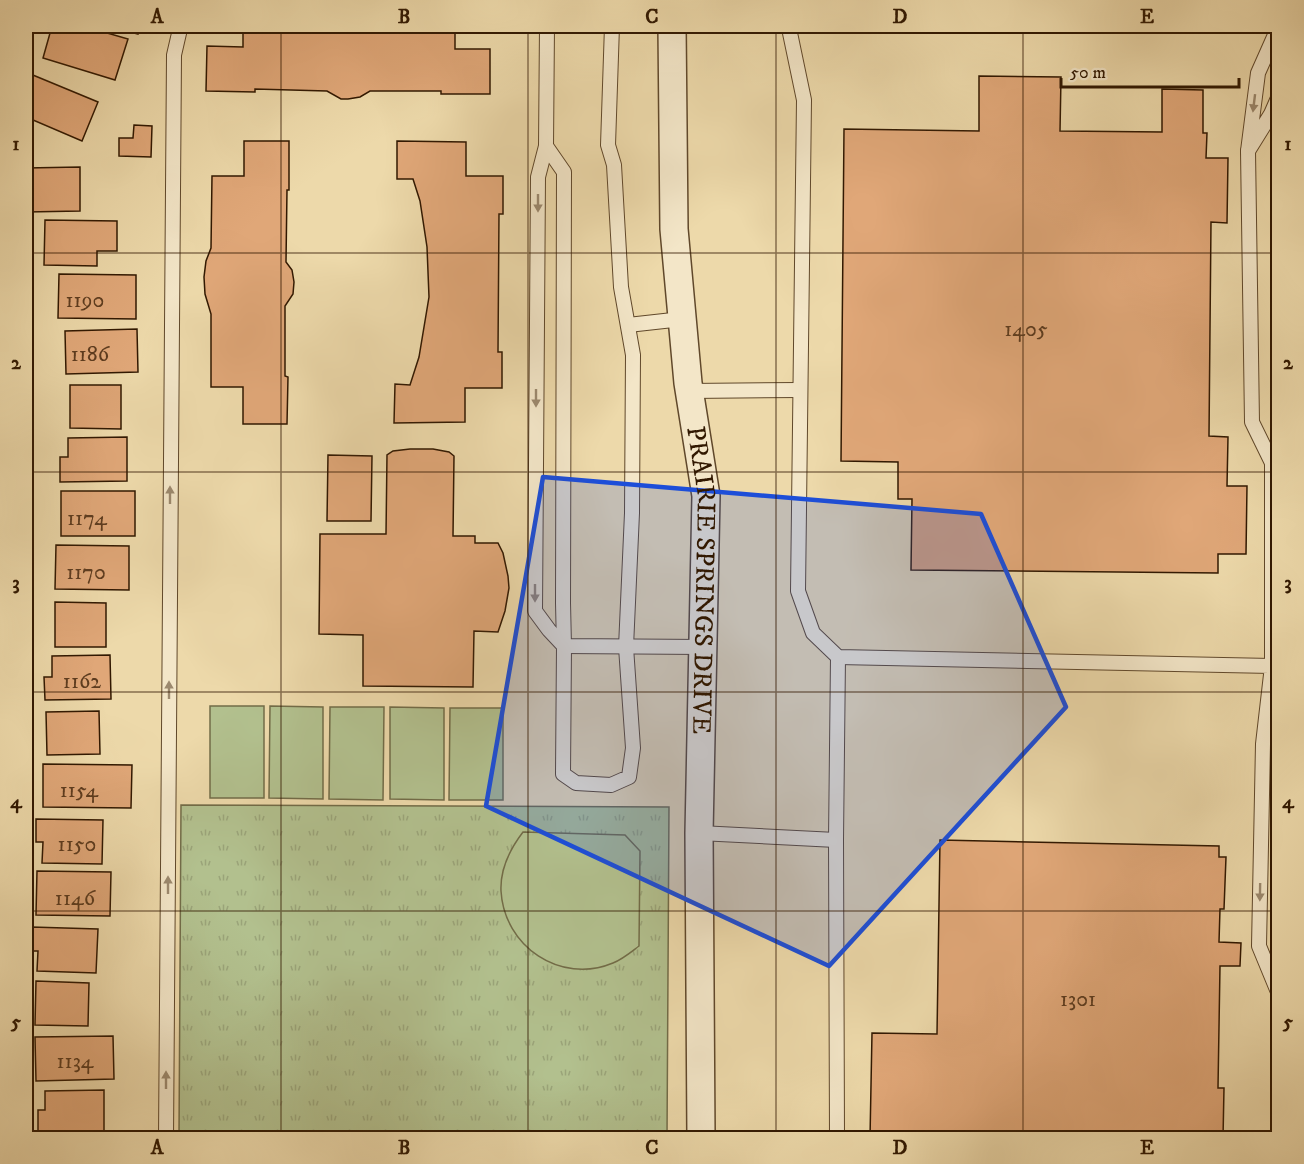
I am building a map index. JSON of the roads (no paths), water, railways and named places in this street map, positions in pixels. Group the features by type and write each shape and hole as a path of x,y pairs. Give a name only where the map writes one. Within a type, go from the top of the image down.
{"street":[{"name":"PRAIRIE SPRINGS DRIVE","path":"672,26 675,229 689,391 706,496 699,833 701,1138"}],"lane":[{"path":"166,1138 174,55 180,29 183,26"},
{"path":"547,26 546,146 538,177 535,611 564,646 703,647"},
{"path":"546,146 564,172 563,774 576,783 611,785 629,777 633,747 626,647 632,513 633,355 621,287 614,165 608,145 612,26 572,26"},
{"path":"790,26 804,100 798,591 813,633 838,657 1272,666"},
{"path":"1278,28 1258,73 1248,151 1252,422 1272,463 1272,666 1263,744 1259,946 1278,992"},
{"path":"1248,151 1272,114 1278,98"},
{"path":"628,325 682,318"},
{"path":"689,391 800,390"},
{"path":"837,1138 838,657"},
{"path":"1272,666 1278,687"},
{"path":"699,833 836,840"}]}
